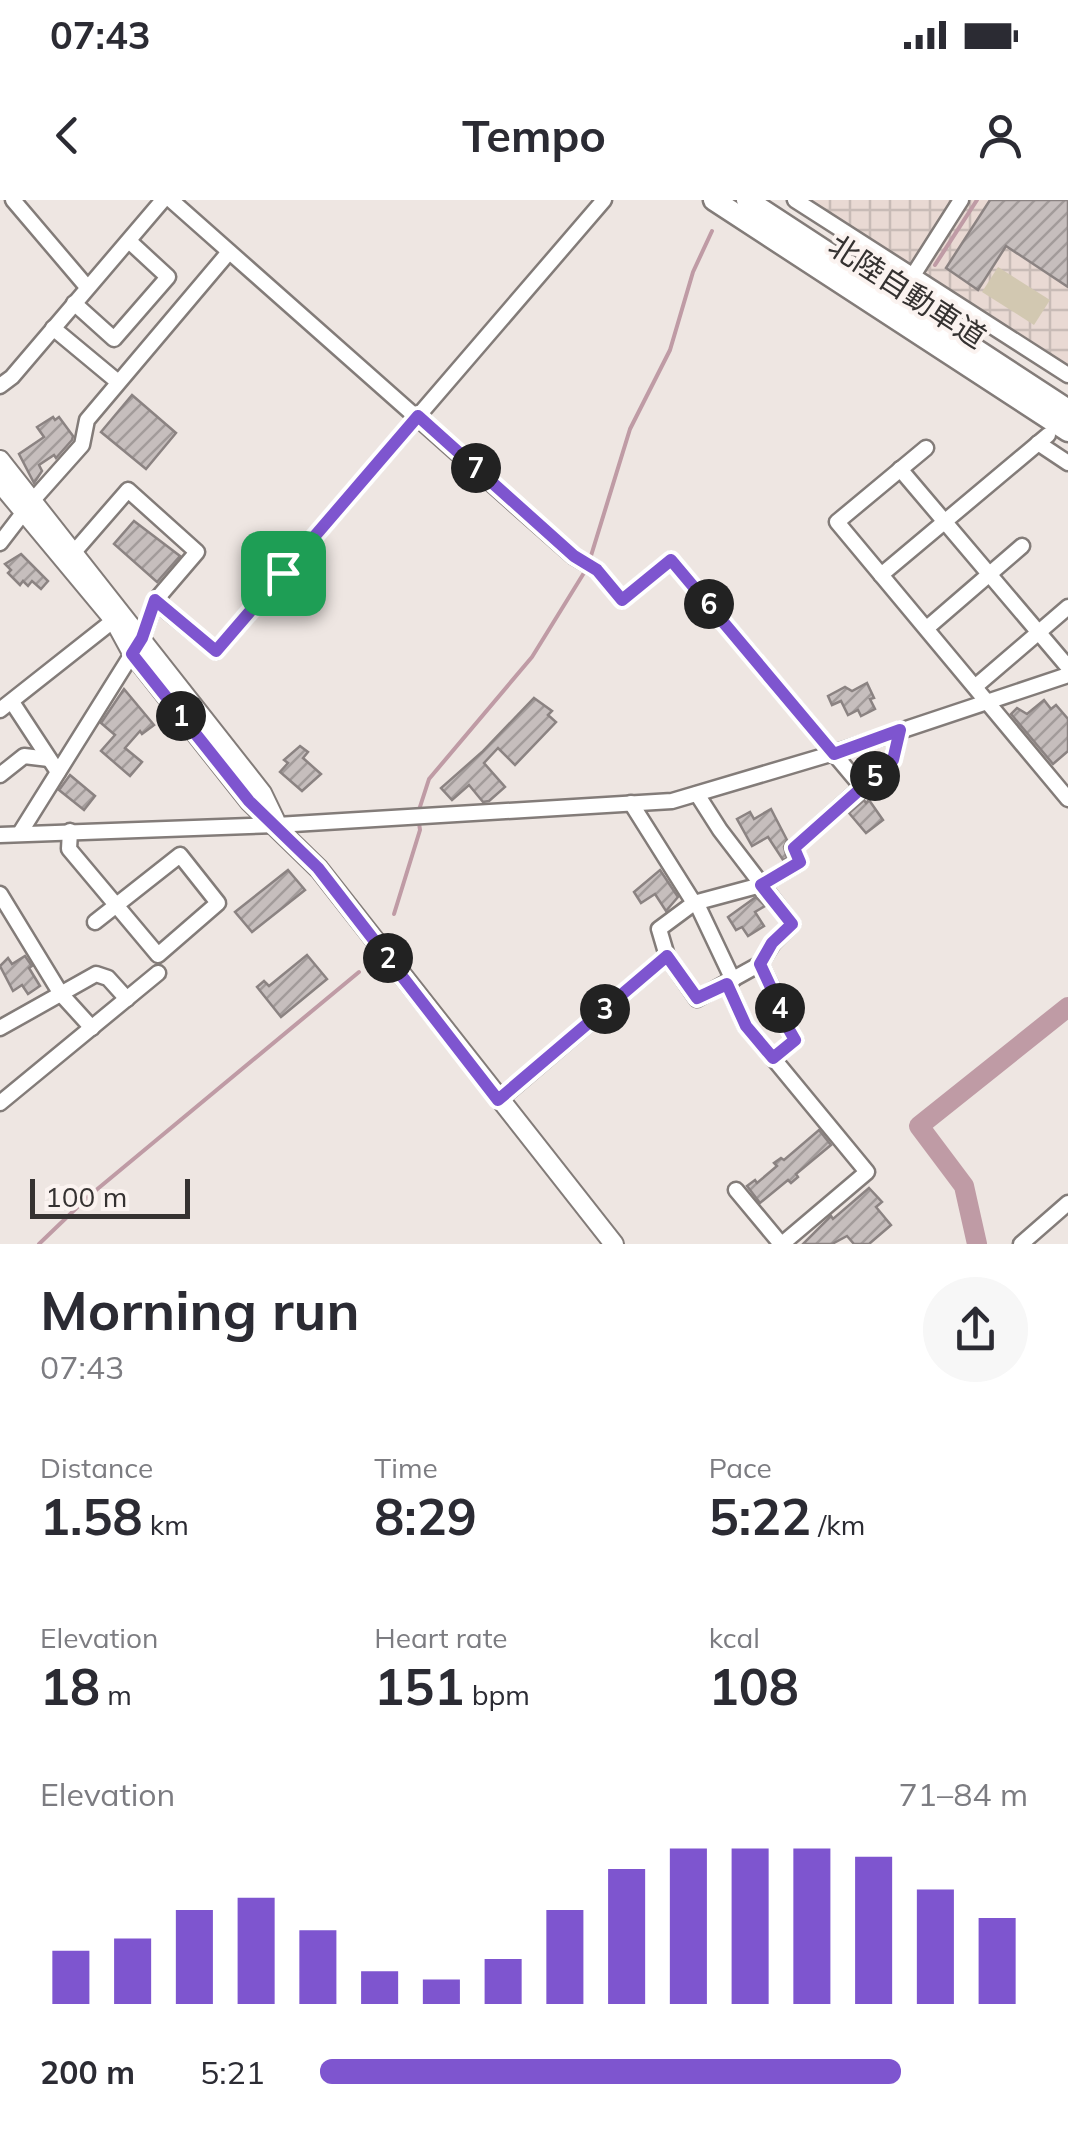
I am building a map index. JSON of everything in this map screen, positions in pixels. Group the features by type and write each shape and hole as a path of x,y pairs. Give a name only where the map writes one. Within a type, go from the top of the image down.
{"highway":[{"name":"北陸自動車道","path":"714,200 1051,436"},
{"name":"北陸自動車道","path":"747,200 1068,410"}],"main road":[{"path":"0,460 29,506 249,801 277,824 318,868 614,1244"},
{"path":"0,482 29,506"},
{"path":"70,557 137,646"}],"street":[{"path":"13,200 87,287"},
{"path":"0,386 12,377 163,200"},
{"path":"171,200 588,565 622,600 671,560 862,787"},
{"path":"155,600 216,651 604,200"},
{"path":"795,200 1068,375"},
{"path":"912,276 962,200"},
{"path":"74,303 114,338 168,277 129,240"},
{"path":"0,543 82,446 88,420 229,252"},
{"path":"53,328 118,382"},
{"path":"881,574 1051,436 1068,463"},
{"path":"926,448 837,522 1068,799"},
{"path":"900,469 1068,667"},
{"path":"20,832 137,646 155,600 197,552 128,490 70,557"},
{"path":"927,628 1022,546"},
{"path":"976,686 1068,607"},
{"path":"58,772 6,706 114,620"},
{"path":"0,835 277,824 672,801 834,754 1068,675"},
{"path":"697,794 761,885 792,924 772,943 760,964 697,998 667,956 659,929 695,903 761,885 800,862 794,848 893,760 900,730"},
{"path":"0,775 24,756 48,758"},
{"path":"631,804 695,903 746,1026 867,1172 782,1244 736,1190"},
{"path":"70,831 68,849 117,904 158,955 218,904 180,855 117,904 95,922"},
{"path":"0,894 61,994 92,1028"},
{"path":"498,1100 667,956"},
{"path":"760,964 795,1040 773,1058"},
{"path":"0,1103 158,973"},
{"path":"0,1028 96,974 108,978 126,999"},
{"path":"1021,1244 1068,1203"}],"shaded area":[{"path":"803,200 1068,200 1068,364 935,279 906,268"},
{"path":"998,267 1050,300 1034,325 982,292"}],"building":[{"path":"990,200 1068,200 1068,287 1006,246 978,290 946,268"},
{"path":"132,395 176,433 146,469 101,432"},
{"path":"59,417 72,440 56,458 54,455 39,465 42,471 34,483 19,454 44,437 37,427"},
{"path":"134,521 180,556 157,582 114,544"},
{"path":"21,554 48,581 41,589 32,581 28,586 23,581 20,585 8,573 11,570 5,564"},
{"path":"867,683 875,709 861,716 858,710 848,715 841,701 832,705 828,696 845,687 852,691"},
{"path":"124,689 154,725 142,734 140,731 125,748 142,762 130,776 101,751 115,735 101,723"},
{"path":"534,698 552,711 548,715 556,722 515,765 498,748 484,763 505,787 483,802 469,785 452,800 441,788"},
{"path":"1044,700 1051,709 1056,705 1068,719 1068,751 1053,764 1011,714 1017,708 1027,714"},
{"path":"300,746 308,752 303,758 321,774 302,791 280,772 288,763 284,760"},
{"path":"70,775 95,796 84,810 59,790"},
{"path":"869,800 883,820 866,833 849,813"},
{"path":"771,809 787,840 787,858 783,860 768,837 752,846 737,819 750,812 754,819"},
{"path":"288,870 305,890 252,932 235,912"},
{"path":"660,870 678,897 666,911 655,894 641,903 634,892"},
{"path":"756,897 765,906 755,912 764,926 748,936 742,927 736,930 728,917"},
{"path":"307,955 327,979 281,1017 257,987 264,981 269,986"},
{"path":"25,956 40,986 28,994 22,985 13,991 0,966 8,958 12,964"},
{"path":"819,1130 831,1145 796,1174 798,1177 791,1183 788,1180 760,1203 747,1186 755,1180 757,1183 777,1166 774,1163 784,1160"},
{"path":"869,1188 882,1202 876,1207 891,1225 869,1244 854,1244 847,1236 832,1244 803,1244 831,1216 833,1219"}],"waterway":[{"path":"935,265 977,200"},
{"path":"590,559 630,429 670,350 693,272 712,231"},
{"path":"418,813 429,779 532,657 587,568"},
{"path":"394,914 419,823"},
{"path":"39,1244 89,1196 359,972"},
{"path":"977,1244 964,1186 919,1126 1068,1007"}],"route":[{"path":"418,416 574,556 597,570 622,600 671,560 834,754 900,730 893,760 794,848 800,862 761,885 792,924 772,943 760,964 795,1040 773,1058 746,1026 727,984 697,998 667,956 498,1100 318,868 277,824 249,801 132,654 155,600 216,651 283,573 418,416"}]}
